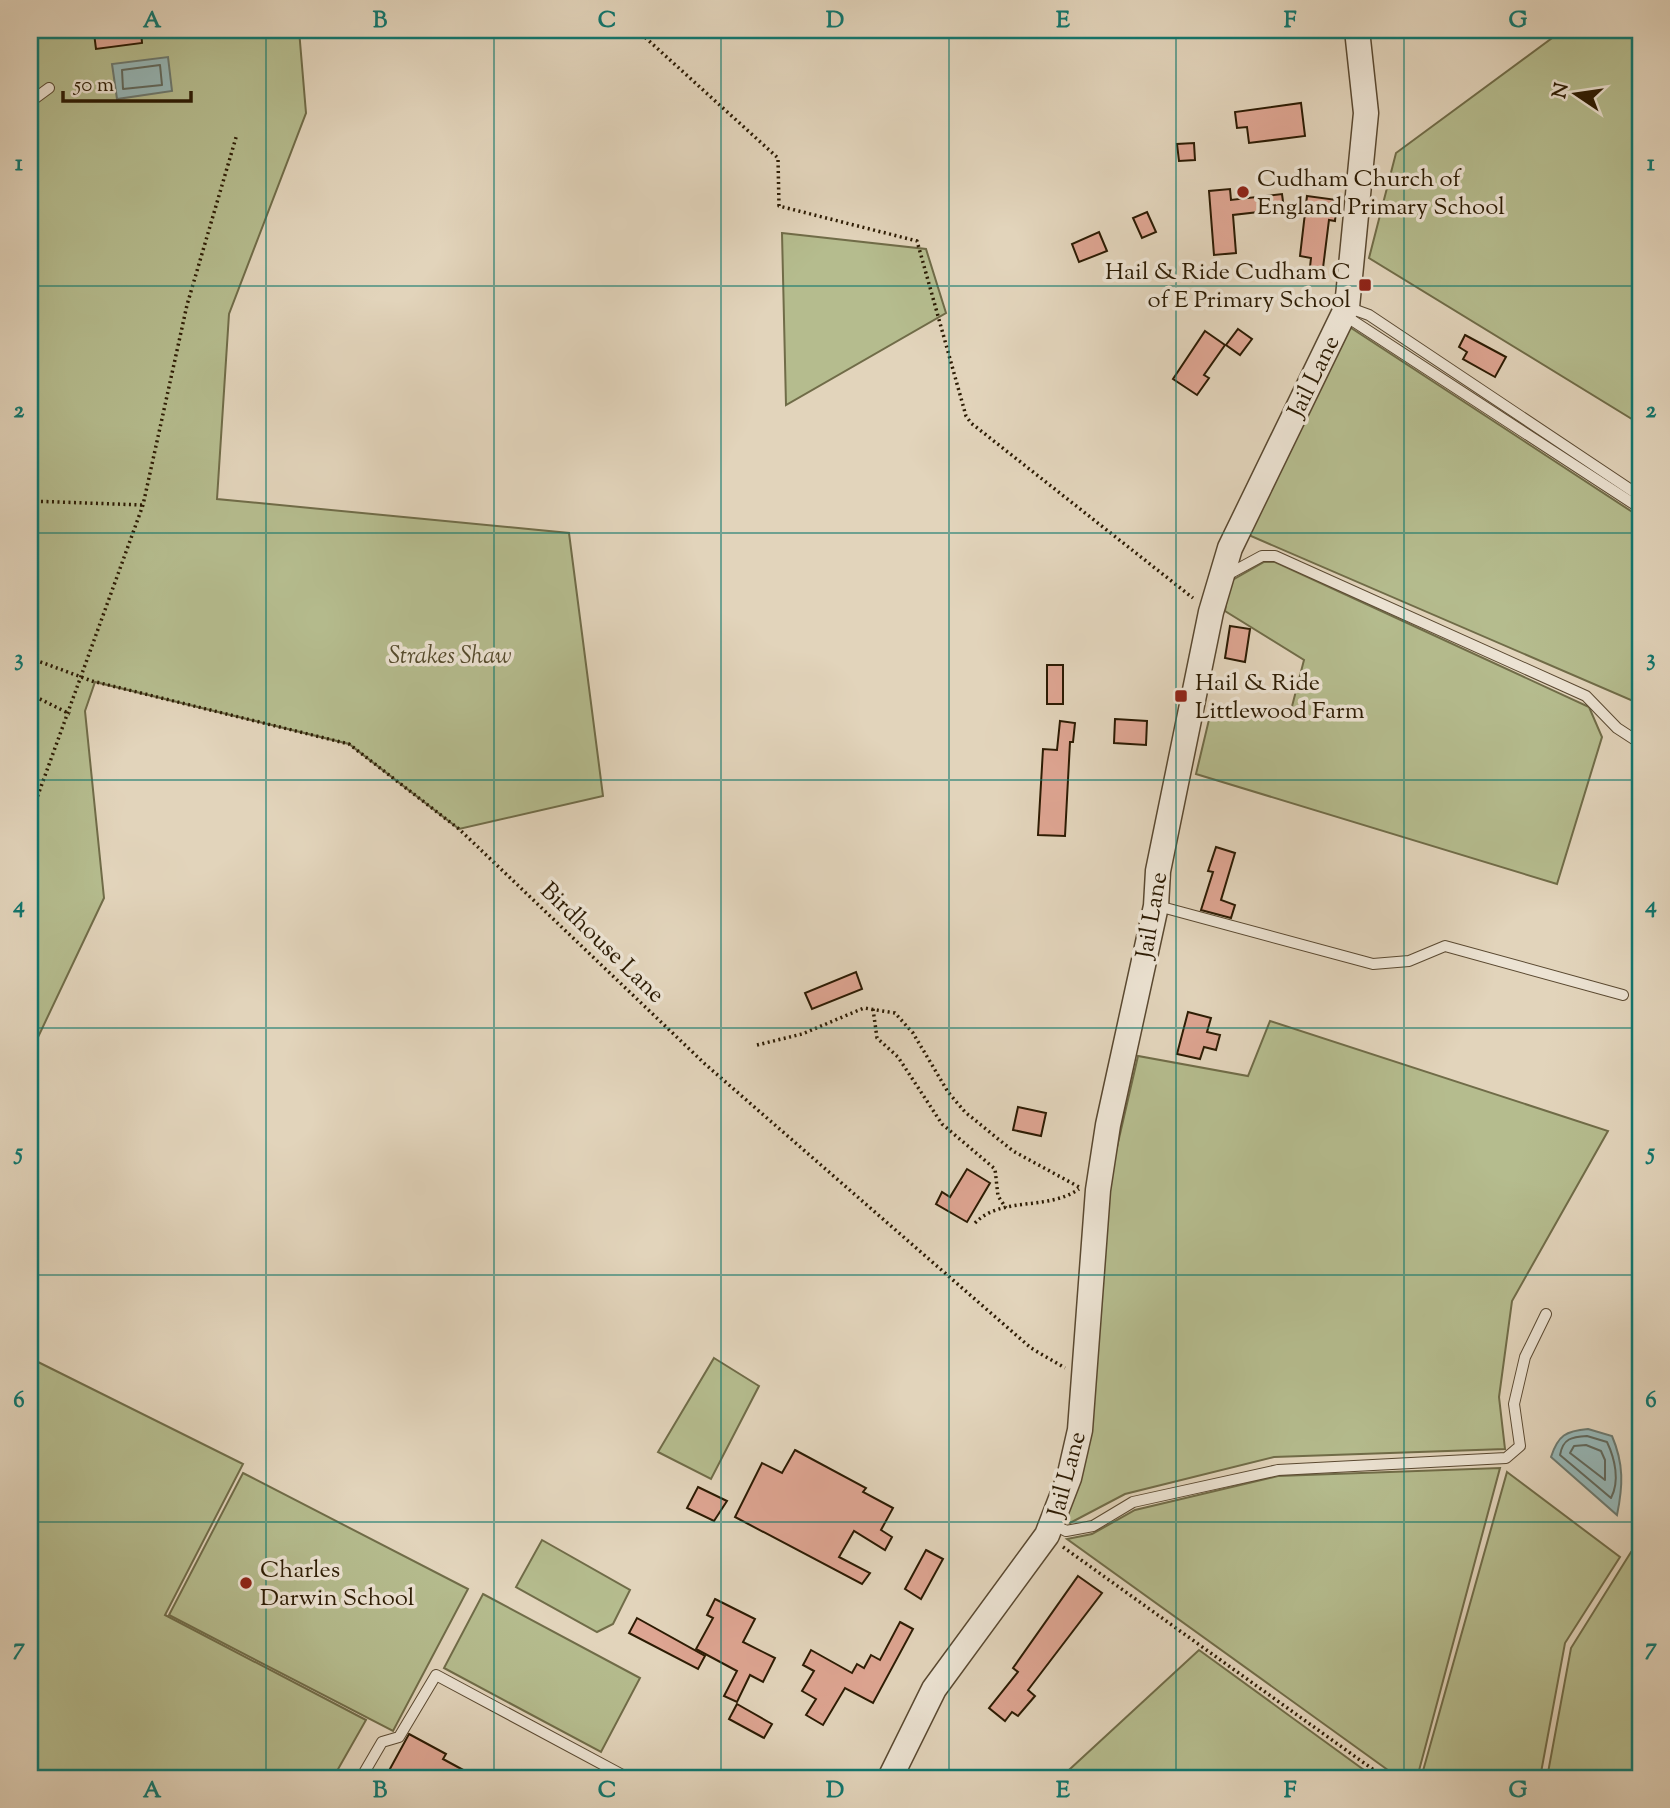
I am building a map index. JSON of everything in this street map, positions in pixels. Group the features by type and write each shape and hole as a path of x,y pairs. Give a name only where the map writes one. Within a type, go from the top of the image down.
{"street":[{"name":"Jail Lane","path":"894,1777 934,1689 1050,1530 1080,1430 1089,1189 1156,906 1158,871 1212,612 1230,548 1345,311 1366,113 1357,30"}],"lane":[{"path":"30,102 49,88"},
{"path":"1345,311 1369,315 1640,496"},
{"path":"1345,311 1640,508"},
{"path":"1221,578 1262,556 1275,556 1586,696 1617,728 1640,743"},
{"path":"1156,906 1373,964 1409,961 1445,946 1623,995"},
{"path":"1050,1530 1066,1531 1093,1526 1133,1502 1278,1470 1506,1458 1520,1446 1514,1404 1525,1357 1546,1314"},
{"path":"361,1778 382,1742 399,1737 436,1675 628,1778"}],"path":[{"path":"637,30 778,158 779,206 917,241 966,416 971,423 1212,612"},
{"path":"30,817 70,714 143,505 187,305 237,134"},
{"path":"30,501 143,505"},
{"name":"Birdhouse Lane","path":"30,658 82,678 349,744 459,829 705,1064 1031,1348 1083,1380"},
{"path":"30,694 70,714"},
{"path":"757,1045 803,1034 864,1007 895,1013 913,1034 948,1092 965,1112 1013,1151 1089,1189"},
{"path":"873,1009 877,1038 904,1065 942,1124 995,1170 998,1196 1006,1208"},
{"path":"975,1223 984,1214 1052,1201 1089,1189"},
{"path":"1050,1530 1385,1778"}],"green space":[{"name":"Strakes Shaw","path":"30,30 299,30 306,113 229,314 217,499 569,533 603,796 459,829 349,744 95,682 85,711 104,898 30,1054"},
{"path":"1563,30 1640,30 1640,424 1369,258 1396,153"},
{"path":"782,233 926,249 946,313 786,405"},
{"path":"1345,324 1640,517 1640,704 1244,533"},
{"path":"1264,562 1275,562 1589,707 1602,737 1557,884 1196,774 1212,707 1289,718 1304,660 1225,611 1229,582"},
{"path":"1270,1021 1608,1131 1512,1301 1499,1397 1505,1449 1274,1457 1125,1494 1070,1523 1064,1518 1108,1186 1138,1056 1248,1076"},
{"path":"30,1358 243,1464 165,1615 366,1720 333,1778 30,1778"},
{"path":"714,1358 759,1386 711,1479 658,1452"},
{"path":"1500,1468 1417,1778 1399,1778 1067,1539 1092,1534 1135,1510 1278,1476"},
{"path":"1507,1472 1620,1557 1565,1643 1540,1778 1421,1778"},
{"path":"243,1473 468,1589 393,1731 169,1615"},
{"path":"542,1540 630,1590 613,1624 597,1632 516,1587"},
{"path":"1631,1552 1640,1557 1640,1778 1547,1778 1571,1648"},
{"path":"483,1594 640,1678 601,1752 444,1668"},
{"path":"1199,1650 1375,1778 1080,1778 1070,1769"}],"water":[{"path":"168,57 172,91 117,99 112,64"},
{"path":"1588,1429 1612,1436 1616,1446 1621,1475 1617,1515 1551,1457 1560,1439 1574,1431"}],"building":[{"path":"141,30 142,43 96,49 94,33"},
{"path":"1301,103 1305,136 1249,143 1247,127 1237,128 1235,112"},
{"path":"1194,143 1195,160 1179,161 1177,144"},
{"path":"1230,189 1231,200 1282,194 1284,209 1233,215 1236,253 1214,255 1209,191"},
{"path":"1307,196 1337,200 1335,221 1329,220 1323,268 1310,267 1311,258 1300,256"},
{"path":"1147,212 1156,232 1142,238 1133,218"},
{"path":"1099,232 1107,251 1079,262 1072,244"},
{"path":"1238,329 1252,339 1240,355 1226,345"},
{"path":"1205,331 1225,345 1204,375 1209,378 1197,395 1173,379"},
{"path":"1465,335 1506,357 1495,377 1463,359 1467,352 1459,347"},
{"path":"1230,626 1250,629 1245,662 1225,658"},
{"path":"1047,665 1063,665 1063,704 1047,704"},
{"path":"1115,719 1147,721 1146,745 1114,743"},
{"path":"1060,721 1075,723 1073,742 1070,742 1065,836 1038,835 1043,749 1057,750"},
{"path":"1216,847 1235,853 1221,900 1235,905 1231,918 1201,910 1213,872 1208,871"},
{"path":"856,972 862,989 812,1009 805,993"},
{"path":"1188,1012 1211,1018 1207,1032 1220,1035 1216,1050 1204,1047 1200,1059 1177,1054"},
{"path":"1018,1107 1046,1113 1041,1136 1013,1130"},
{"path":"967,1169 990,1183 967,1222 936,1204 942,1192 950,1197"},
{"path":"795,1450 866,1488 863,1492 893,1508 881,1530 892,1537 885,1550 854,1531 839,1557 870,1573 862,1584 735,1517 762,1463 782,1473"},
{"path":"698,1487 727,1501 714,1521 687,1508"},
{"path":"926,1550 943,1559 921,1599 905,1589"},
{"path":"1078,1576 1102,1593 1028,1690 1035,1696 1018,1716 1012,1712 1005,1721 989,1708 1018,1672 1013,1668"},
{"path":"715,1599 755,1619 743,1642 775,1658 763,1682 750,1675 737,1702 724,1696 737,1671 696,1649 713,1618 707,1615"},
{"path":"637,1618 705,1656 698,1669 629,1633"},
{"path":"900,1622 913,1629 873,1703 845,1688 823,1725 806,1715 816,1699 802,1691 814,1671 803,1665 811,1650 852,1673 857,1664 864,1668 871,1655 880,1660"},
{"path":"737,1704 772,1724 764,1738 729,1719"},
{"path":"409,1734 446,1754 443,1759 478,1778 385,1778"}],"place":[{"name":"Cudham Church of England Primary School","path":"1243,192"},
{"name":"Hail & Ride Cudham C of E Primary School","path":"1365,285"},
{"name":"Hail & Ride Littlewood Farm","path":"1181,696"},
{"name":"Charles Darwin School","path":"246,1583"}]}
